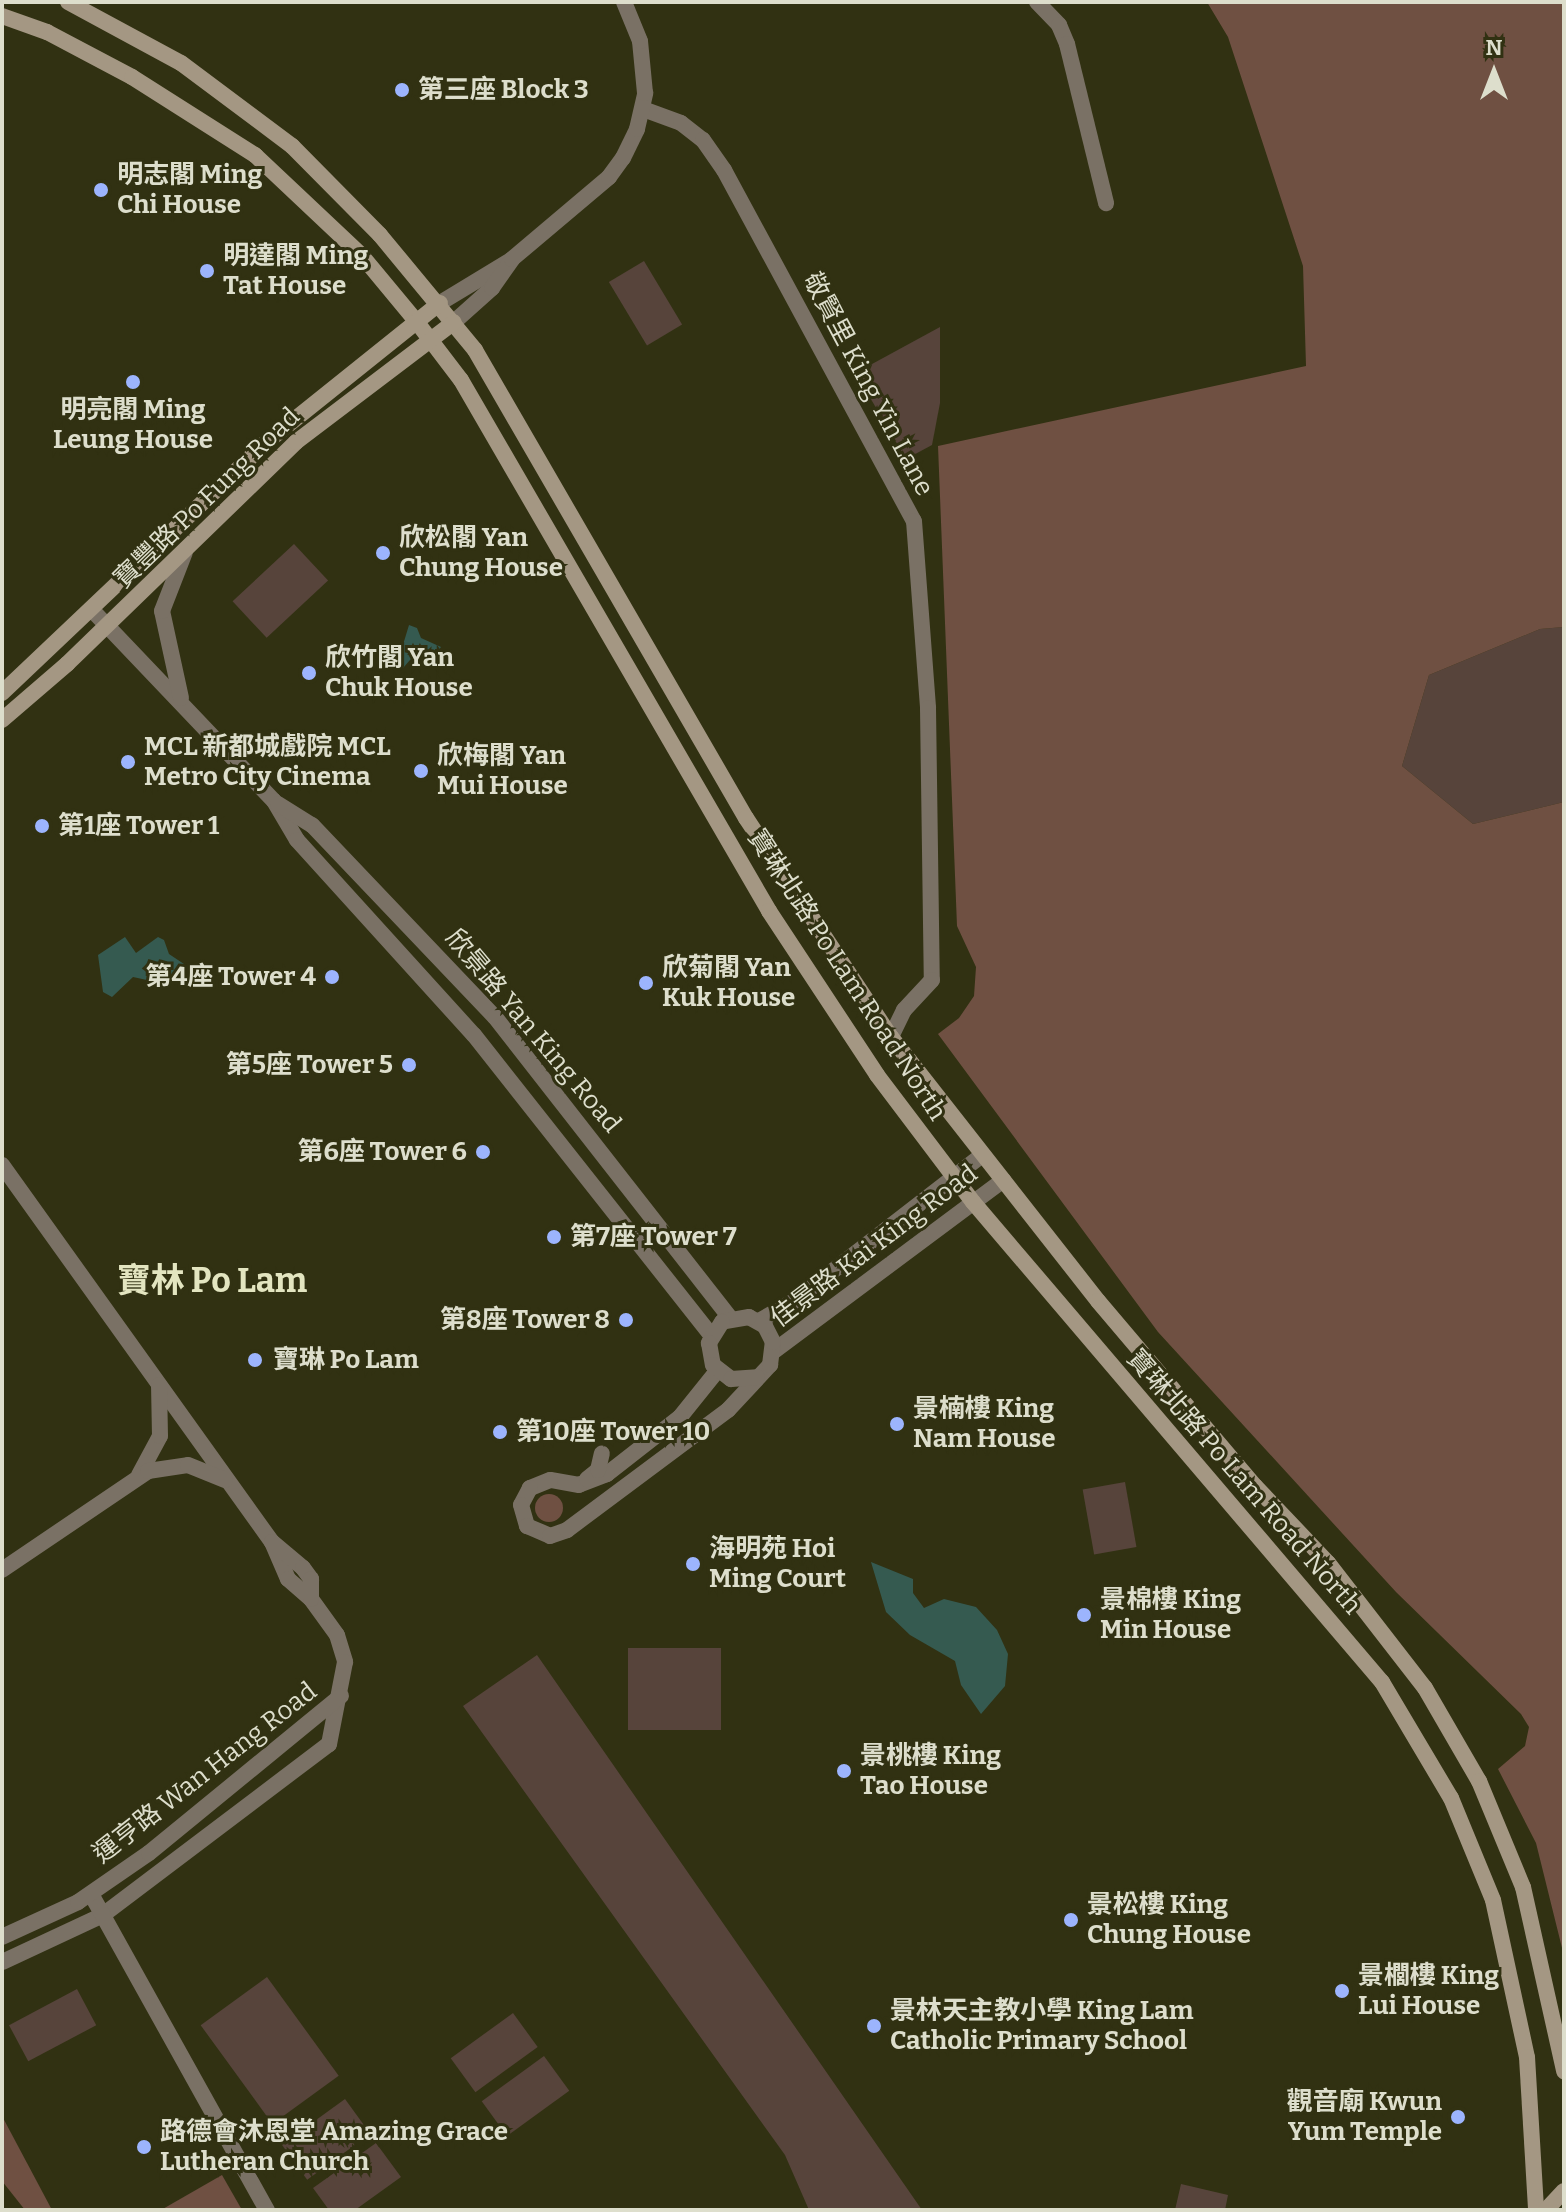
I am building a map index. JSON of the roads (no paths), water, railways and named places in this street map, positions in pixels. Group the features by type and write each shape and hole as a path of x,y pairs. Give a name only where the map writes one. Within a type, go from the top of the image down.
{"main road":[{"name":"寶琳北路 Po Lam Road North","path":"68,2 181,63 280,136 440,303 454,322 510,408 746,818 891,1037 981,1156 1184,1406 1328,1563 1425,1688 1479,1781 1523,1887 1564,2071"},
{"name":"寶琳北路 Po Lam Road North","path":"2,16 47,32 132,77 255,155 362,256 416,321 461,380 769,911 877,1075 973,1202 1294,1572 1374,1671 1418,1737 1467,1832 1493,1900 1527,2057 1536,2210"},
{"name":"寶豐路 Po Fung Road","path":"2,693 93,611 269,440 440,303"},
{"name":"寶豐路 Po Fung Road","path":"2,720 185,552 296,442 454,322"},
{"path":"1546,2210 1564,2191"}],"street":[{"path":"440,303 512,259 609,177 643,109 644,60 624,2"},
{"path":"1037,2 1059,25 1067,44 1106,203"},
{"name":"敬賢里 King Yin Lane","path":"643,109 681,123 703,140 726,173 914,521 928,708 932,980 904,1010 891,1037"},
{"path":"454,322 492,288 512,259"},
{"path":"181,700 162,611 185,552"},
{"name":"欣景路 Yan King Road","path":"93,611 274,801 297,840 522,1091 711,1335"},
{"name":"欣景路 Yan King Road","path":"274,801 312,825 495,1017 730,1318"},
{"name":"佳景路 Kai King Road","path":"711,1335 730,1318 759,1321 794,1301 981,1156"},
{"path":"2,1165 272,1542 303,1568 311,1579 311,1599 343,1648 341,1696"},
{"name":"佳景路 Kai King Road","path":"717,1371 680,1417 607,1474 579,1485 550,1480 530,1488 521,1505 527,1526 543,1535 567,1530 728,1410 757,1377 774,1351 1003,1180"},
{"name":"佳景路 Kai King Road","path":"759,1321 770,1333 774,1351"},
{"path":"711,1335 710,1358 717,1371 731,1379 757,1377"},
{"path":"137,1477 160,1436 158,1379"},
{"path":"579,1485 598,1470 602,1453"},
{"path":"2,1570 137,1477 161,1466 188,1465 230,1483"},
{"name":"運亨路 Wan Hang Road","path":"2,1937 91,1894 149,1853 341,1696"},
{"name":"運亨路 Wan Hang Road","path":"2,1962 103,1915 329,1744 341,1696"},
{"path":"91,1894 267,2210"}],"water":[{"path":"409,625 417,628 421,638 441,647 435,655 417,652 403,668 392,669 387,661 402,648"},
{"path":"125,937 136,953 158,937 164,940 169,954 184,964 182,973 156,982 133,977 112,997 103,992 98,955"},
{"path":"871,1562 913,1579 913,1593 924,1608 944,1599 976,1607 997,1630 1008,1654 1005,1686 981,1714 961,1685 955,1661 910,1635 886,1612"}],"place":[{"name":"第三座 Block 3","path":"402,90"},
{"name":"明志閣 Ming Chi House","path":"101,190"},
{"name":"明達閣 Ming Tat House","path":"207,271"},
{"name":"明亮閣 Ming Leung House","path":"133,382"},
{"name":"欣松閣 Yan Chung House","path":"383,553"},
{"name":"欣竹閣 Yan Chuk House","path":"309,673"},
{"name":"MCL 新都城戲院 MCL Metro City Cinema","path":"128,762"},
{"name":"欣梅閣 Yan Mui House","path":"421,771"},
{"name":"第1座 Tower 1","path":"42,826"},
{"name":"第4座 Tower 4","path":"332,977"},
{"name":"欣菊閣 Yan Kuk House","path":"646,983"},
{"name":"第5座 Tower 5","path":"409,1065"},
{"name":"第6座 Tower 6","path":"483,1152"},
{"name":"第7座 Tower 7","path":"554,1237"},
{"name":"第8座 Tower 8","path":"626,1320"},
{"name":"寶琳 Po Lam","path":"255,1360"},
{"name":"景楠樓 King Nam House","path":"897,1424"},
{"name":"第10座 Tower 10","path":"500,1432"},
{"name":"海明苑 Hoi Ming Court","path":"693,1564"},
{"name":"景棉樓 King Min House","path":"1084,1615"},
{"name":"景桃樓 King Tao House","path":"844,1771"},
{"name":"景松樓 King Chung House","path":"1071,1920"},
{"name":"景櫚樓 King Lui House","path":"1342,1991"},
{"name":"景林天主教小學 King Lam Catholic Primary School","path":"874,2026"},
{"name":"觀音廟 Kwun Yum Temple","path":"1458,2117"},
{"name":"路德會沐恩堂 Amazing Grace Lutheran Church","path":"144,2147"}],"district":[{"name":"寶林 Po Lam","path":"212,1281"}]}
